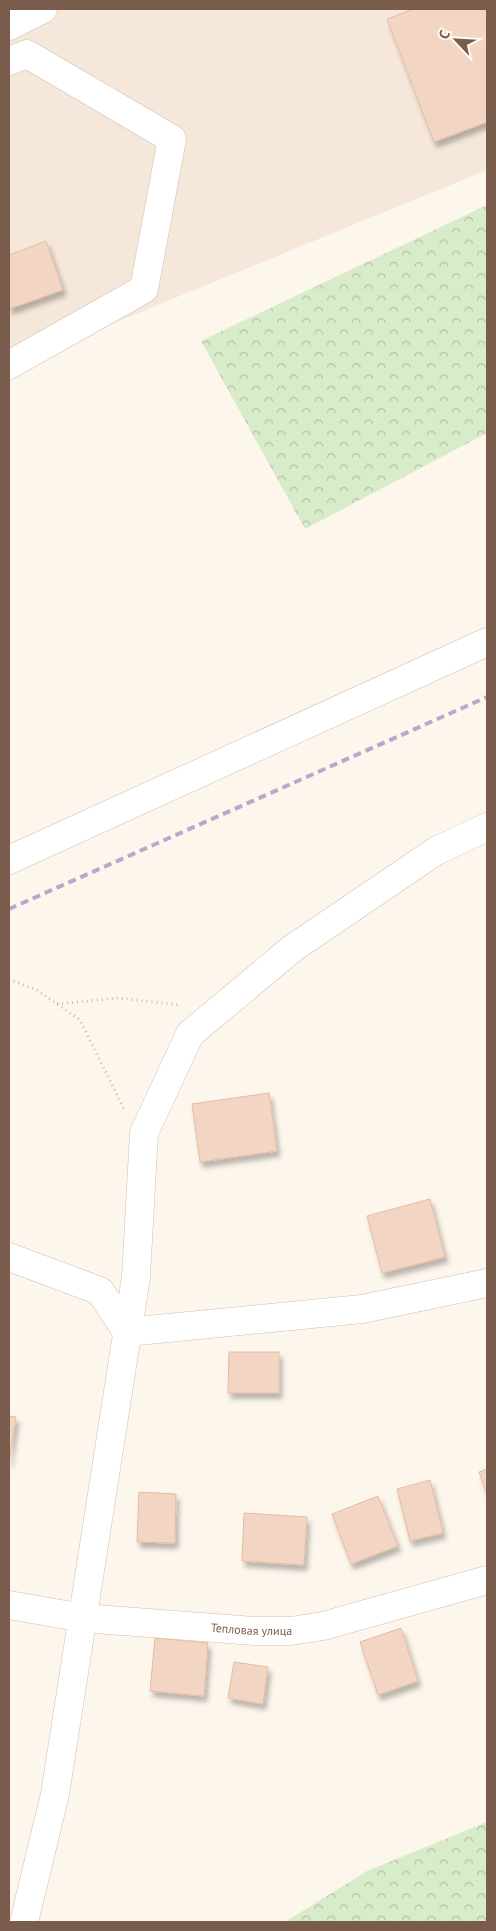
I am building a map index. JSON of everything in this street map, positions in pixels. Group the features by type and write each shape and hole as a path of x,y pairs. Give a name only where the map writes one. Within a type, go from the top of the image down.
{"street":[{"path":"9,26 43,9"},
{"path":"9,61 27,54 172,139 144,289 9,366"},
{"path":"9,860 487,642"},
{"path":"24,1922 55,1794 136,1277 144,1133 190,1034 293,948 436,851 487,827"},
{"path":"9,1257 100,1290 127,1332"},
{"path":"127,1332 362,1309 487,1283"},
{"name":"Тепловая улица","path":"9,1605 83,1618 254,1631 291,1631 323,1626 487,1580"}],"path":[{"path":"9,980 37,990 80,1020 119,1098 143,1152"},
{"path":"57,1004 118,998 168,1002 216,1012"}],"shaded area":[{"path":"9,9 487,9 487,170 9,366"}],"green space":[{"path":"487,205 487,433 305,529 201,341"},
{"path":"487,1822 487,1922 285,1922 367,1871"}],"building":[{"path":"414,9 487,9 487,122 434,142 387,19"},
{"path":"46,241 63,290 9,309 9,255"},
{"path":"269,1093 277,1151 200,1162 192,1104"},
{"path":"430,1199 445,1257 382,1273 367,1216"},
{"path":"229,1352 279,1352 279,1393 228,1393"},
{"path":"9,1416 16,1417 9,1463"},
{"path":"487,1469 487,1494 479,1472"},
{"path":"430,1480 443,1533 410,1541 397,1489"},
{"path":"139,1492 176,1494 175,1543 137,1542"},
{"path":"378,1496 398,1546 351,1564 332,1514"},
{"path":"244,1513 307,1517 304,1565 242,1561"},
{"path":"401,1628 418,1681 378,1695 360,1642"},
{"path":"155,1638 208,1643 204,1696 150,1691"},
{"path":"234,1662 268,1667 263,1704 228,1698"}],"railway":[{"path":"9,909 487,697"}]}
